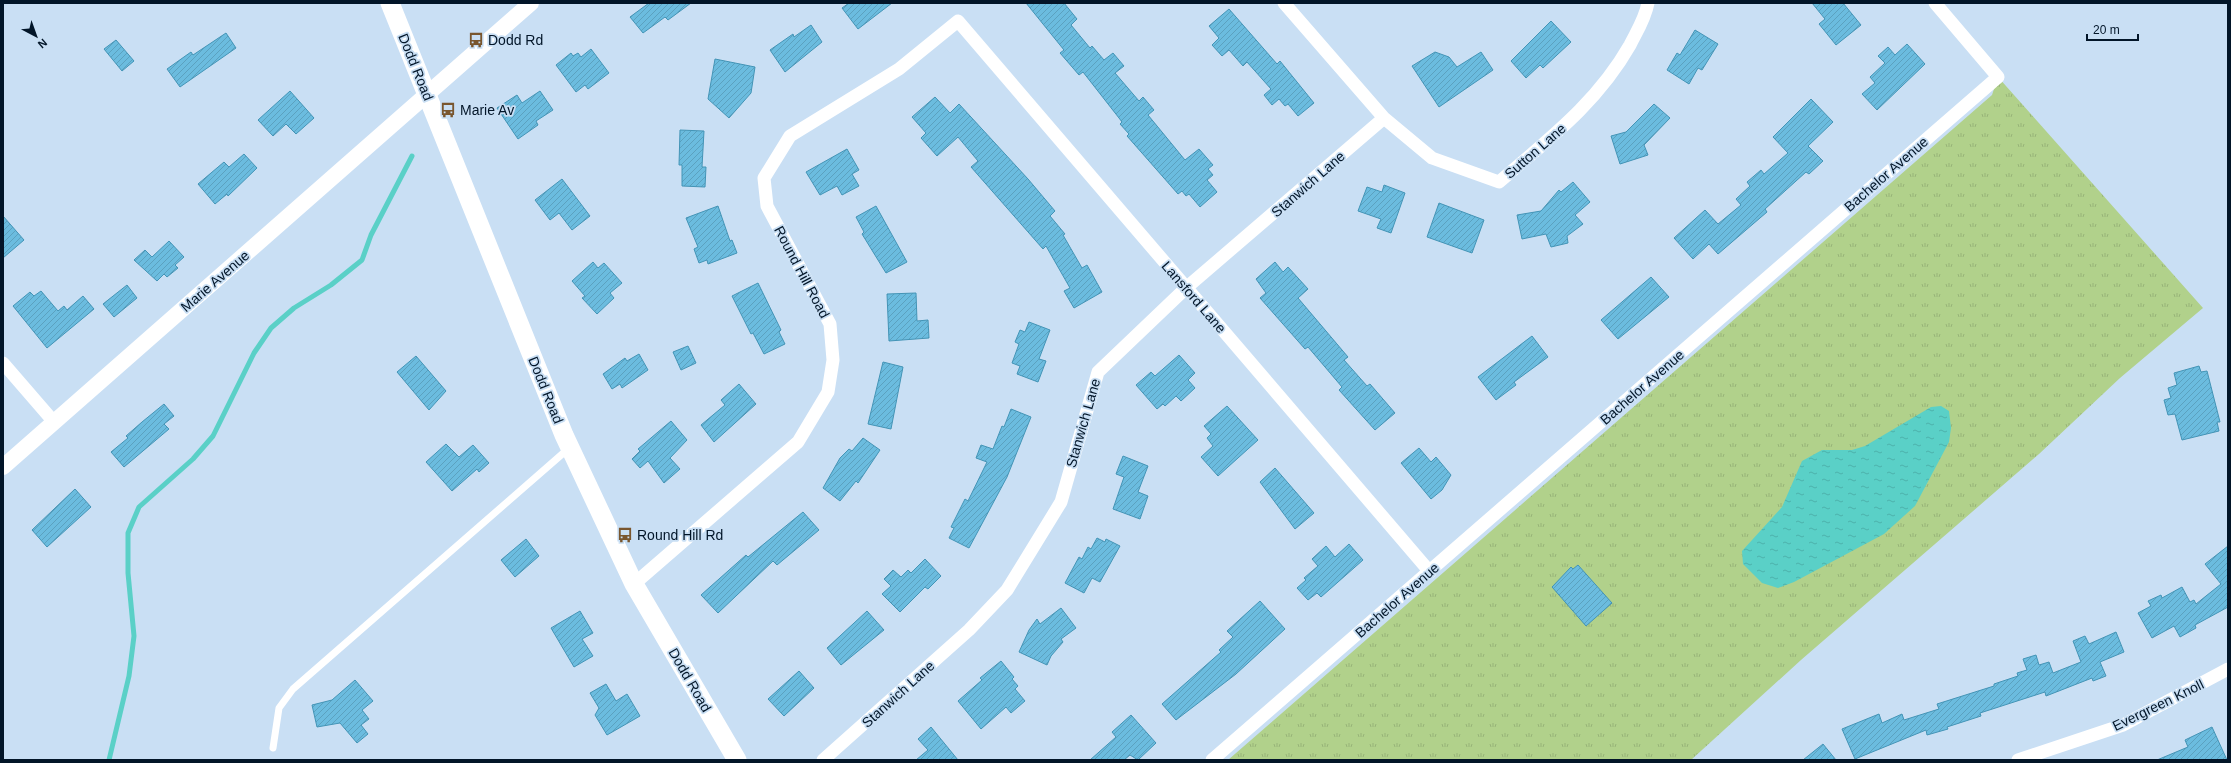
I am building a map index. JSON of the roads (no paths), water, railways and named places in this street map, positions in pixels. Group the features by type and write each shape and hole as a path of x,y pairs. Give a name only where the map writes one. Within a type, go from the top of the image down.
{"main road":[{"name":"Dodd Road","path":"390,3 570,447 634,584 737,760"}],"street":[{"name":"Marie Avenue","path":"3,467 531,3"},
{"name":"Sutton Lane","path":"1284,3 1384,118 1432,158 1499,182 1585,107 1617,67 1645,17 1648,3"},
{"name":"Bachelor Avenue","path":"1212,760 1998,77 1935,3"},
{"name":"Lansford Lane","path":"958,21 1430,572"},
{"name":"Round Hill Road","path":"634,584 798,442 828,392 833,360 830,324 767,206 764,178 790,136 899,69 958,21"},
{"name":"Stanwich Lane","path":"823,760 969,630 1007,590 1061,502 1098,372 1186,288 1384,118"},
{"path":"3,363 54,422"},
{"name":"Evergreen Knoll","path":"2021,760 2123,725 2228,669"}],"lane":[{"path":"273,748 279,708 293,689 570,447"}],"water":[{"path":"1941,406 1949,411 1951,428 1949,442 1915,506 1884,534 1794,582 1778,588 1762,583 1743,564 1742,551 1782,507 1802,461 1822,450 1852,450 1865,446 1931,407"}],"waterway":[{"path":"109,760 129,676 134,636 128,573 128,533 139,507 193,459 213,436 254,353 271,328 294,308 331,285 362,260 371,235 412,156"}],"place":[{"name":"Dodd Rd","path":"476,40"},
{"name":"Marie Av","path":"448,110"},
{"name":"Round Hill Rd","path":"625,535"}]}
